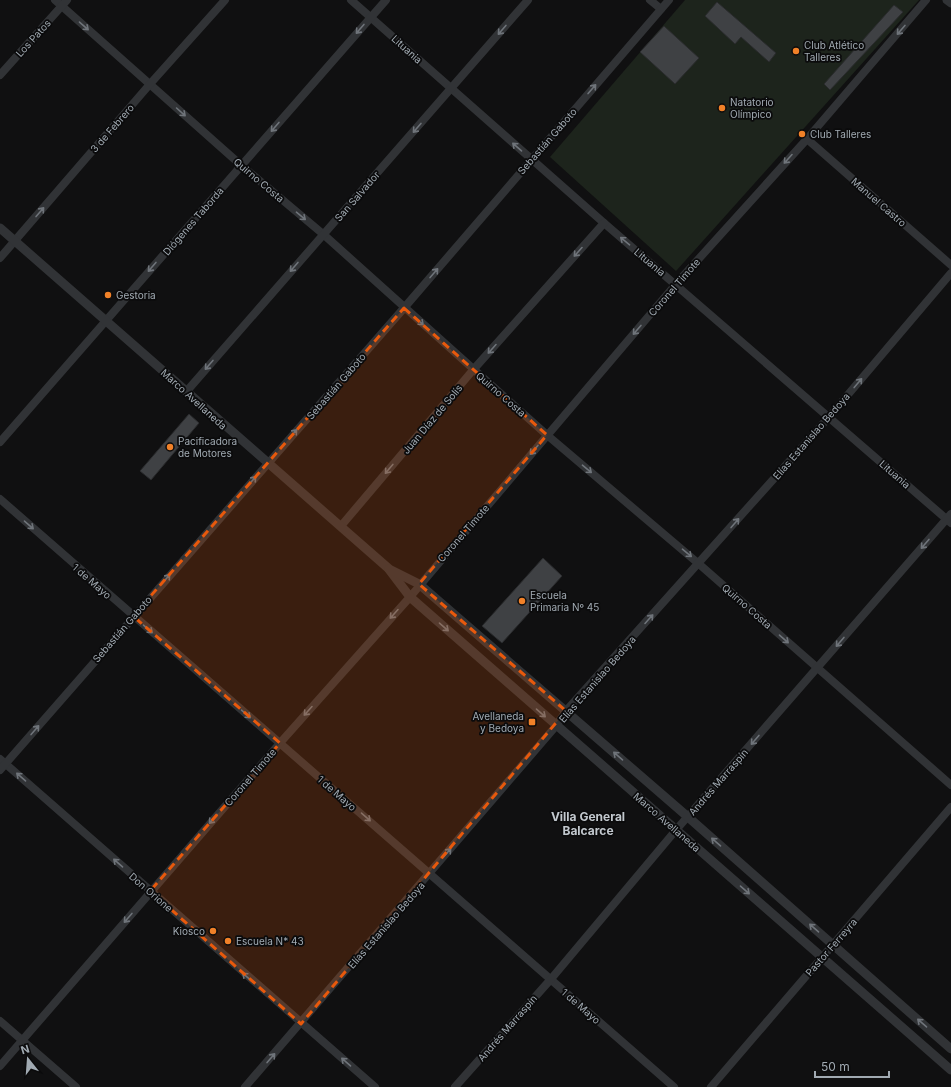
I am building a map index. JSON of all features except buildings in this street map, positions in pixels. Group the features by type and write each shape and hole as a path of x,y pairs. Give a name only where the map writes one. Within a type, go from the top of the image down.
{"street":[{"name":"Quirno Costa","path":"55,0 64,3 150,84 242,166 323,234 547,435 699,564 951,785"},
{"name":"3 de Febrero","path":"0,258 150,84 225,0"},
{"name":"Lituania","path":"352,0 531,160 829,417 950,519"},
{"name":"Diógenes Taborda","path":"0,442 386,0"},
{"name":"San Salvador","path":"186,392 528,0"},
{"path":"650,0 661,9"},
{"name":"Sebastián Gaboto","path":"2,764 404,308 669,0"},
{"name":"Coronel Timote","path":"0,1066 280,743 410,597 419,584 676,284 806,139 926,0"},
{"path":"947,0 951,3"},
{"name":"Los Patos","path":"0,75 64,3"},
{"name":"Manuel Castro","path":"806,139 951,265"},
{"name":"Juan Díaz de Solís","path":"341,526 474,370 604,223"},
{"name":"Marco Avellaneda","path":"0,228 388,568 410,597 951,1070"},
{"name":"Elías Estanislao Bedoya","path":"245,1087 301,1024 556,726 566,711 829,417 951,273"},
{"name":"1 de Mayo","path":"0,499 674,1087"},
{"name":"Andrés Marraspín","path":"455,1087 551,979 676,830 817,667 950,519"},
{"name":"Marco Avellaneda","path":"388,568 419,584 688,817 951,1049"},
{"name":"Don Orione","path":"2,764 375,1087"},
{"name":"Pastor Ferreyra","path":"711,1087 951,807"},
{"path":"0,1021 76,1087"}],"highlighted area":[{"path":"404,308 547,435 419,584 566,711 301,1024 150,891 280,743 133,616"}],"shaded area":[{"name":"Club Atlético Talleres","path":"685,0 919,0 676,271 550,157"}],"place":[{"name":"Club Atlético Talleres","path":"796,51"},
{"name":"Natatorio Olímpico","path":"722,108"},
{"name":"Club Talleres","path":"802,134"},
{"name":"Gestoria","path":"108,295"},
{"name":"Pacificadora de Motores","path":"170,447"},
{"name":"Escuela Primaria Nº 45","path":"522,601"},
{"name":"Avellaneda y Bedoya","path":"532,722"},
{"name":"Kiosco","path":"213,931"},
{"name":"Escuela N* 43","path":"228,941"}],"district":[{"name":"Villa General Balcarce","path":"588,824"}]}
